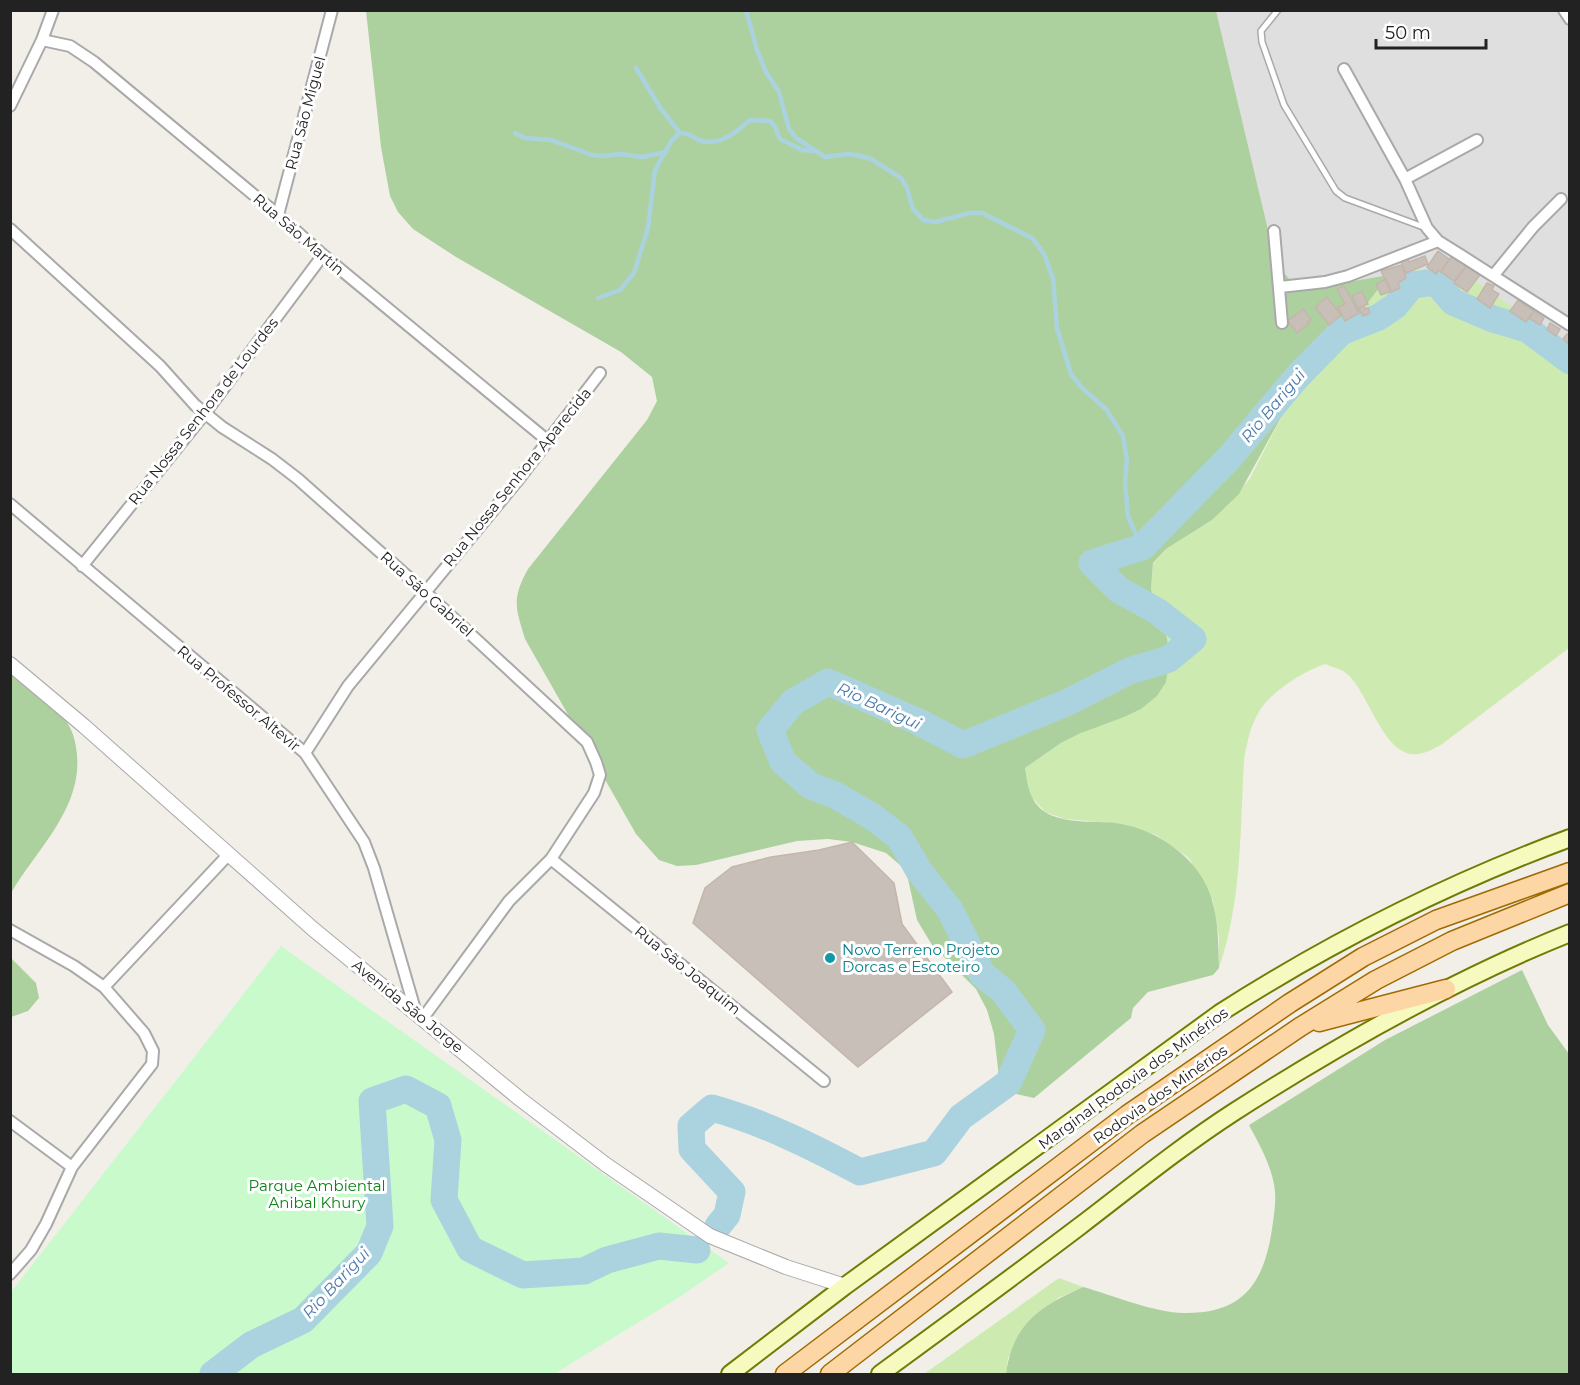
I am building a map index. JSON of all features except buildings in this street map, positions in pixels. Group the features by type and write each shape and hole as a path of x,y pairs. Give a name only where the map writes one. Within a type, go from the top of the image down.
{"main road":[{"name":"Marginal Rodovia dos Minérios","path":"730,1374 845,1286 1220,1013 1349,936 1422,899 1475,875 1569,838"},
{"name":"Rodovia dos Minérios","path":"785,1374 1127,1115 1363,957 1436,920 1569,872"},
{"name":"Rodovia dos Minérios","path":"830,1374 1142,1134 1300,1027 1376,980 1452,941 1569,893"},
{"path":"880,1374 1161,1163 1232,1113 1446,989 1519,953 1569,933"},
{"path":"1300,1027 1446,989"}],"street":[{"path":"10,106 42,40 53,10"},
{"name":"Rua São Miguel","path":"278,215 332,10"},
{"path":"1564,10 1569,19"},
{"name":"Rua São Martin","path":"42,40 70,46 94,62 548,441"},
{"path":"1344,69 1406,179 1427,228 1438,240 1569,325"},
{"path":"1406,179 1477,140"},
{"path":"1493,276 1533,227 1561,200"},
{"name":"Rua São Gabriel","path":"10,229 160,366 205,413 222,427 272,459 298,480 425,592 587,742 600,775 594,793 551,859 509,901 420,1015"},
{"path":"1274,231 1282,323"},
{"path":"1280,287 1325,282 1348,276 1438,240"},
{"name":"Rua Nossa Senhora de Lourdes","path":"82,566 205,413 323,255"},
{"name":"Rua Nossa Senhora Aparecida","path":"305,753 348,686 519,480 600,374"},
{"name":"Rua Professor Altevir","path":"10,504 305,753 364,842 420,1015"},
{"name":"Avenida São Jorge","path":"10,664 84,726 313,929 520,1099 586,1150 710,1236 786,1267 845,1286"},
{"path":"104,987 228,855"},
{"name":"Rua São Joaquim","path":"551,859 825,1082"},
{"path":"10,930 74,966 104,987 144,1033 153,1051 152,1064 72,1167 46,1224 31,1250 10,1274"},
{"path":"10,1121 72,1167"}],"lane":[{"path":"1278,10 1261,31 1262,42 1284,105 1336,191 1345,198 1427,228"}],"shaded area":[{"path":"1150,11 1569,11 1569,472 1296,339"}],"green space":[{"path":"366,11 1216,11 1268,230 1279,267 1291,281 1319,287 1389,275 1285,410 1239,494 1212,520 1166,549 1153,563 1151,589 1167,638 1169,660 1166,682 1157,696 1141,709 1061,743 1025,768 1032,798 1045,812 1062,819 1122,824 1136,828 1161,838 1187,859 1206,885 1216,915 1219,968 1213,975 1148,992 1133,1008 1131,1018 1034,1098 1011,1093 999,1077 994,1034 987,1010 976,989 932,945 917,920 908,879 901,866 886,853 852,842 828,839 797,841 696,865 677,866 659,860 636,834 525,639 519,619 517,597 528,569 647,420 657,401 652,377 621,352 456,257 413,229 398,212 390,196 381,147"},
{"path":"1421,269 1452,271 1475,281 1569,347 1569,648 1441,745 1419,754 1407,753 1396,747 1378,723 1355,683 1345,672 1337,668 1325,664 1317,667 1298,677 1272,696 1260,710 1251,728 1246,747 1236,891 1227,943 1219,968 1219,937 1213,901 1189,858 1156,835 1122,824 1065,819 1045,812 1030,795 1025,768 1061,743 1081,733 1167,638 1151,589 1153,564 1166,549 1212,520 1249,480 1285,410 1389,275"},
{"path":"11,665 68,724 77,755 77,775 65,811 11,893"},
{"name":"Parque Ambiental Anibal Khury","path":"281,946 729,1263 678,1298 554,1374 11,1374 11,1292"},
{"path":"10,957 36,983 39,998 28,1011 11,1017"},
{"path":"1522,970 1548,1025 1569,1054 1569,1374 1006,1374 1015,1342 1031,1319 1053,1302 1083,1287 1147,1307 1173,1312 1204,1312 1222,1308 1236,1301 1256,1280 1263,1265 1275,1206 1275,1190 1270,1169 1249,1125 1385,1040"},
{"path":"1059,1278 1083,1287 1058,1298 1008,1358 1006,1374 924,1374"}],"waterway":[{"path":"746,10 757,50 766,72 779,92 789,129 796,138 825,157 848,154 871,159 901,178 907,188 913,209 923,220 935,222 970,213 982,213 1032,238 1039,247 1045,256 1053,279 1057,328 1071,374 1082,388 1106,409 1123,436 1127,460 1125,483 1128,517 1142,547"},
{"path":"636,68 661,109 680,133"},
{"path":"598,298 620,290 634,273 648,228 655,170 672,140 680,133 709,142 734,133 750,120 770,121 780,139 802,150 812,151"},
{"path":"515,133 525,138 551,140 592,155 620,154 642,157 666,152"},
{"name":"Rio Barigui","path":"718,1226 727,1215 732,1192 692,1149 691,1126 712,1108 750,1120 788,1136 860,1172 934,1153 961,1117 1008,1083 1032,1030 1003,991 982,974 950,910 920,872 899,837 873,817 835,795 811,786 783,762 770,730 793,702 828,682 919,722 963,745 1066,703 1129,671 1169,659 1193,639 1157,611 1119,590 1092,563 1142,547 1230,457 1297,377 1341,332 1379,317 1395,306 1412,285 1436,282 1453,302 1493,319 1527,329 1570,361"},
{"name":"Rio Barigui","path":"213,1374 251,1345 303,1320 369,1253 380,1226 372,1101 406,1089 438,1106 448,1140 444,1200 470,1249 523,1275 584,1271 607,1260 659,1246 697,1250"}],"place":[{"name":"Novo Terreno Projeto Dorcas e Escoteiro","path":"830,958"}]}
